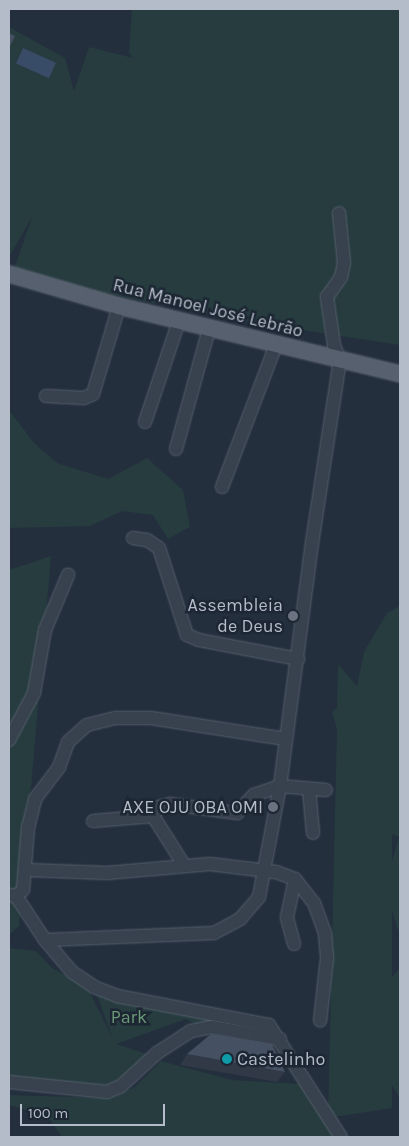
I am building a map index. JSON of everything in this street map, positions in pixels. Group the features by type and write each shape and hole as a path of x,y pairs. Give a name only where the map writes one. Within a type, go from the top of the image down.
{"main road":[{"name":"Rua Manoel José Lebrão","path":"9,274 119,306 400,374"}],"street":[{"path":"45,940 214,933 227,929 251,909 259,897 266,872 280,786 285,739 340,361 334,345 327,296 343,270 339,213"},
{"path":"46,396 84,398 92,394 119,306"},
{"path":"145,422 179,321"},
{"path":"176,449 209,329"},
{"path":"222,487 276,345"},
{"path":"133,538 147,540 159,548 187,635 199,640 298,659"},
{"path":"9,740 34,693 45,630 68,575"},
{"path":"285,739 151,718 115,718 92,722 68,742 59,767 35,799 28,828 27,870 22,890 12,896 72,972 94,987 117,996 258,1021 269,1025 280,1039 308,1089 341,1137"},
{"path":"153,816 159,806 170,804 237,813 254,795 280,786 326,790"},
{"path":"309,789 313,833"},
{"path":"93,821 153,816"},
{"path":"153,816 184,865"},
{"path":"27,870 107,873 184,865 281,873 296,879 314,903 325,934 327,958 320,1021"},
{"path":"294,944 287,916 296,879"},
{"path":"9,1082 107,1092 121,1086 172,1042 202,1028 280,1039"}],"green space":[{"path":"132,9 400,9 400,345 242,321 12,275 32,217 9,257 9,27 65,58 74,91 89,47 133,58 129,53"},
{"path":"9,410 34,443 57,463 108,479 147,458 183,490 190,527 168,539 153,515 122,511 90,526 9,528"},
{"path":"51,556 19,926 9,935 9,570"},
{"path":"400,606 400,935 392,911 392,977 400,968 400,1098 392,1085 392,1108 328,1118 337,729 332,712 337,708 338,664 357,686 364,652 387,613","holes":["392,834 399,837 392,861"]},
{"name":"Park","path":"9,948 36,951 52,968 87,987 113,1039 94,987 274,1030 202,1028 186,1019 116,1044 150,1055 129,1077 109,1087 9,1081"},
{"path":"161,1061 232,1080 300,1084 335,1137 62,1137 47,1116 9,1105 9,1095 110,1098 135,1087"}],"water":[{"path":"23,48 56,63 49,78 16,64"}],"building":[{"path":"9,33 15,36 10,46 9,45"},
{"path":"211,1034 272,1044 285,1072 187,1054"}],"place":[{"name":"Assembleia de Deus","path":"293,616"},
{"name":"AXE OJU OBA OMI","path":"273,807"},
{"name":"Castelinho","path":"227,1059"}]}
